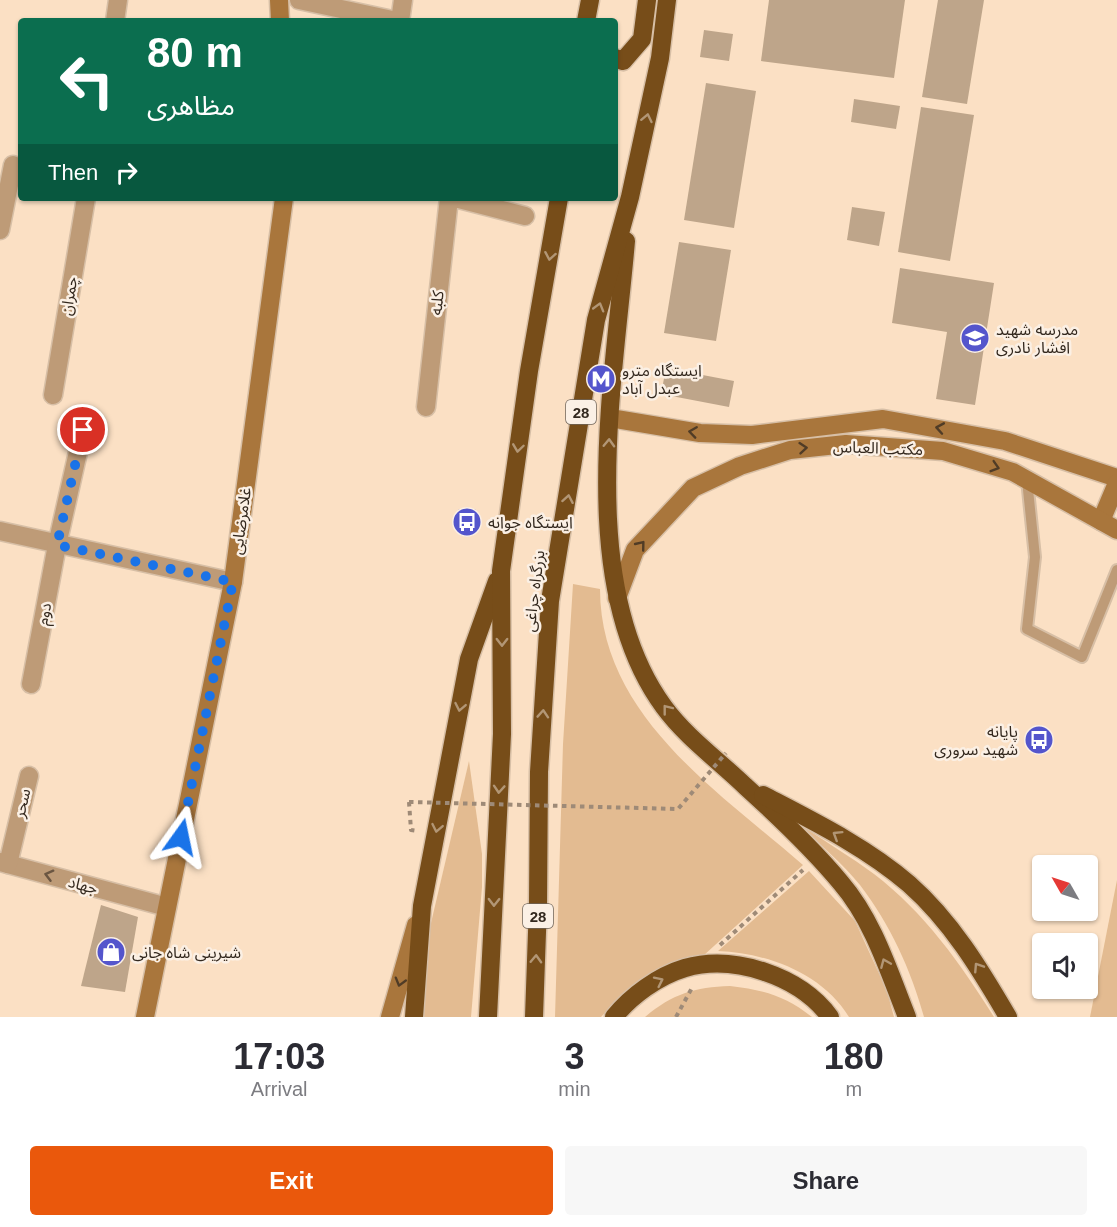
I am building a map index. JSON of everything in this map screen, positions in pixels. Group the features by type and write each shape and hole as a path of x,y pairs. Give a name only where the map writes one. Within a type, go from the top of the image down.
{"highway":[{"path":"587,18 590,0"},
{"path":"596,0 597,18"},
{"path":"618,59 623,61 642,39 647,0"},
{"name":"بزرگراه چراغی","path":"534,1017 538,904 538,772 550,601 596,320 630,197 660,58 666,0"},
{"path":"630,197 610,418 608,489 610,546 617,598 626,637 642,673 664,707 684,731 746,786 843,884 863,915 907,1017"},
{"name":"بزرگراه چراغی","path":"488,1017 502,734 501,571 529,371 558,201"},
{"path":"414,1017 422,906 469,659 501,571"},
{"path":"746,786 834,832 909,884 954,933 979,967 1008,1017"},
{"path":"614,1017 642,990 685,968 697,975 726,964 759,969 798,988 823,1007 830,1017"}],"main road":[{"path":"279,0 280,18"},
{"name":"غلامرضایی","path":"146,1017 166,907 233,582 284,201"},
{"name":"مکتب العباس","path":"610,418 700,433 752,435 883,419 1005,441 1117,478"},
{"name":"مکتب العباس","path":"617,598 635,550 693,488 740,466 790,450 846,444 943,451 1013,472 1117,530"},
{"path":"1101,520 1117,483"},
{"path":"390,1017 422,906"}],"street":[{"path":"115,18 118,0"},
{"path":"299,0 385,18"},
{"path":"400,18 403,0"},
{"path":"0,230 11,165"},
{"name":"چمران","path":"53,395 85,201"},
{"name":"کلبه","path":"426,407 449,201"},
{"path":"467,201 525,216"},
{"name":"دوم","path":"31,684 57,545 83,430"},
{"path":"0,531 233,582"},
{"name":"سحر","path":"4,863 29,776"},
{"name":"جهاد","path":"4,863 166,907"}],"lane":[{"path":"1028,480 1035,557 1028,629 1082,657 1117,570"}],"path":[{"path":"411,830 409,802 678,809 726,753"},
{"path":"676,1017 697,975 817,857"},
{"path":"693,986 697,975"},
{"path":"684,989 693,986"}],"shaded area":[{"path":"573,584 600,589 605,634 620,675 642,712 701,778 803,865 703,956 667,965 650,974 621,995 601,1017 555,1017 563,744"},
{"path":"469,761 482,854 482,887 471,1017 420,1017 427,940"},
{"path":"802,826 874,874 909,905 955,958 994,1017 924,1017 906,965 881,915 853,877"},
{"path":"809,871 855,921 887,991 894,1017 849,1017 824,988 792,968 755,956 718,951"},
{"path":"1117,880 1117,1017 1090,1017 1094,999 1098,999 1098,976"},
{"path":"730,986 774,995 812,1017 645,1017 684,993"}],"building":[{"path":"769,0 905,0 894,78 761,61"},
{"path":"938,0 984,0 967,104 922,97"},
{"path":"704,30 733,34 729,61 700,57"},
{"path":"706,83 756,91 734,228 684,220"},
{"path":"854,99 900,106 896,129 851,122"},
{"path":"921,107 974,115 950,261 898,252"},
{"path":"852,207 885,212 879,246 847,240"},
{"path":"679,242 731,250 716,341 664,333"},
{"path":"900,268 994,283 975,405 936,399 947,332 892,323"},
{"path":"666,368 734,381 729,407 661,394"},
{"name":"شیرینی شاه جانی","path":"101,905 138,917 125,992 81,986"}],"place":[{"name":"مدرسه شهید افشار نادری","path":"975,338"},
{"name":"ایستگاه مترو عبدل آباد","path":"601,379"},
{"name":"ایستگاه جوانه","path":"467,522"},
{"name":"پایانه شهید سروری","path":"1039,740"},
{"name":"شیرینی شاه جانی","path":"111,952"}],"route":[{"path":"83,430 57,545 233,582 181,837"}]}
